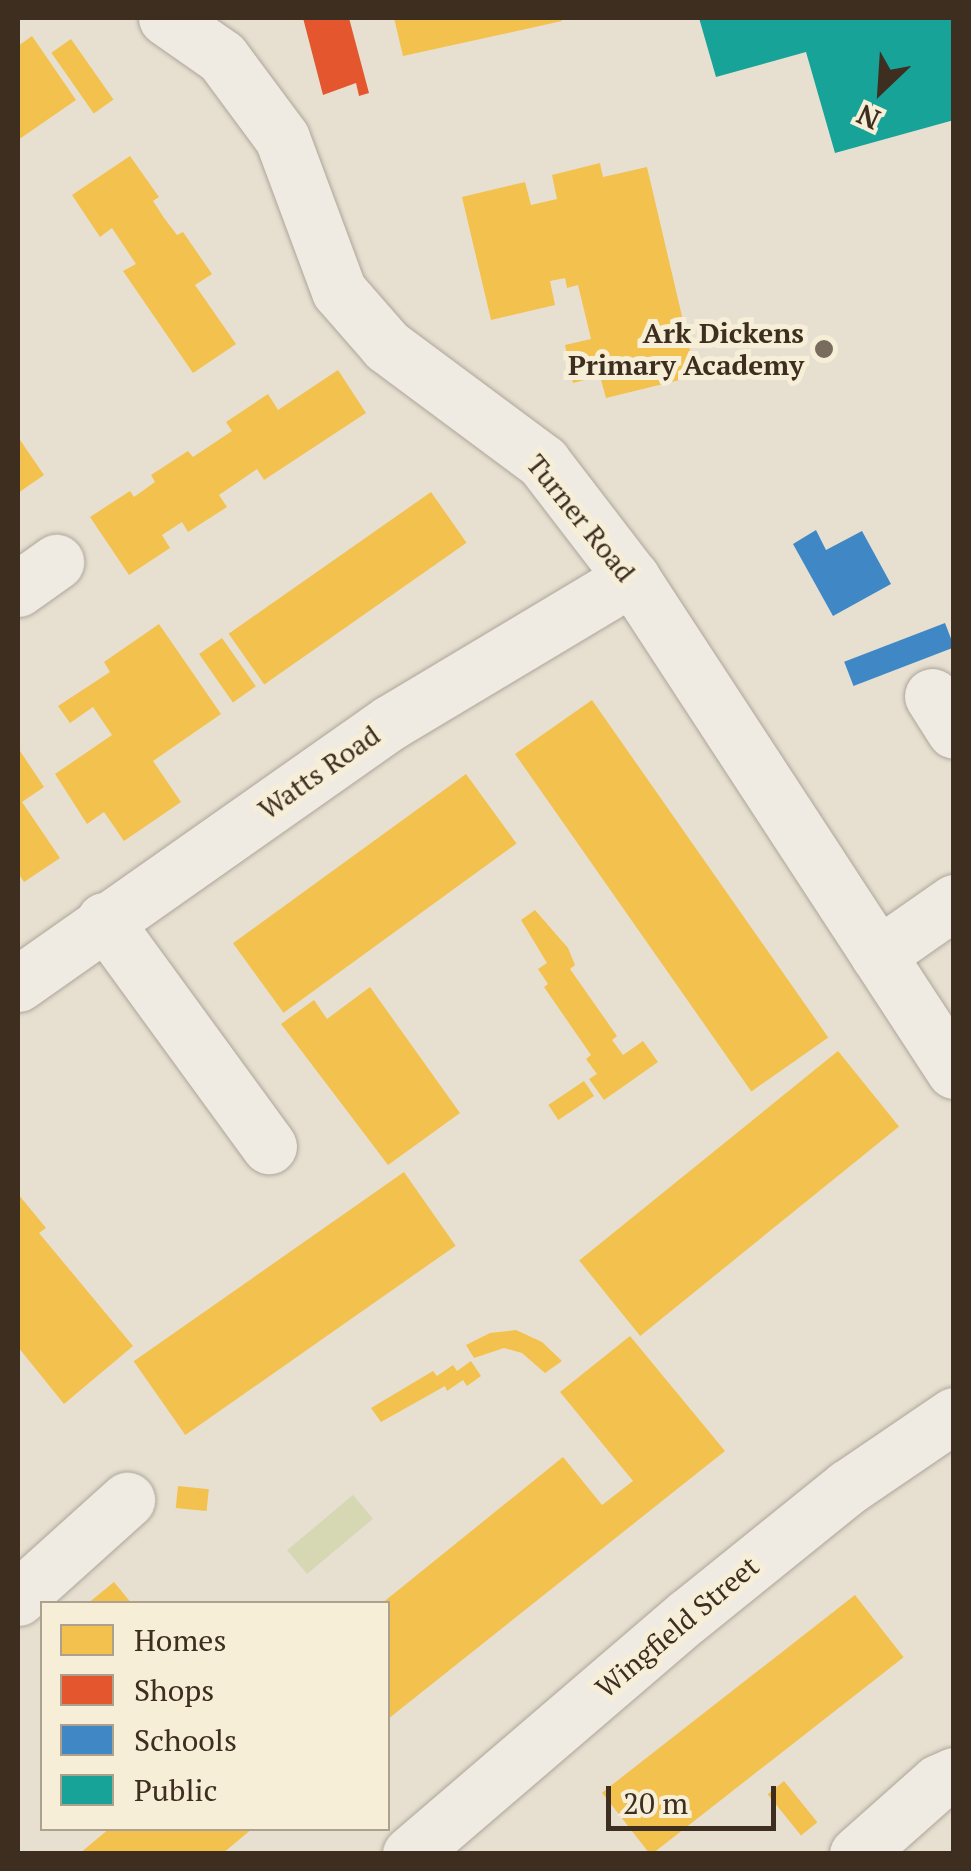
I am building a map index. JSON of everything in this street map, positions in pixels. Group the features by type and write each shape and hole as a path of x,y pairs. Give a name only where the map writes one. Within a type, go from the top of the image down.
{"street":[{"name":"Turner Road","path":"166,18 222,57 282,138 339,291 387,346 542,462 632,578 954,1071"},
{"name":"Watts Road","path":"18,984 391,722 632,578"},
{"path":"878,955 954,902"},
{"path":"104,920 269,1146"},
{"name":"Wingfield Street","path":"410,1854 688,1616 848,1486 952,1419"},
{"path":"19,1594 127,1500"},
{"path":"857,1854 938,1782 954,1775"}],"green space":[{"path":"353,1495 373,1519 307,1574 287,1550"}],"building: Homes":[{"path":"394,18 561,18 562,21 403,56"},
{"path":"32,36 76,100 18,140 18,46"},
{"path":"71,39 113,100 94,113 51,53"},
{"path":"130,156 159,197 153,201 164,218 177,235 183,232 212,274 195,285 236,344 193,373 123,271 136,264 112,228 100,237 72,195"},
{"path":"600,163 603,177 647,167 696,376 606,398 600,376 573,383 565,345 591,339 578,285 567,288 565,278 550,281 555,305 491,320 462,197 525,182 531,205 557,199 552,175"},
{"path":"338,370 366,413 264,480 257,469 219,495 227,507 188,532 182,522 162,535 170,548 129,575 90,517 130,491 134,497 155,482 151,475 188,451 193,457 232,431 226,422 268,394 278,410"},
{"path":"18,437 44,475 18,493"},
{"path":"431,492 467,543 264,684 229,634"},
{"path":"159,624 221,714 153,761 181,802 124,841 104,812 87,824 55,774 112,735 93,707 70,723 58,706 110,672 104,662"},
{"path":"222,638 256,686 233,702 199,654"},
{"path":"592,700 828,1037 751,1091 515,754"},
{"path":"18,748 44,787 22,802 60,858 24,882 18,873"},
{"path":"466,774 517,844 284,1013 233,943"},
{"path":"535,910 568,948 575,965 570,969 617,1036 612,1040 623,1055 643,1041 658,1062 604,1100 589,1079 597,1074 586,1059 591,1055 544,987 548,984 538,969 547,963 521,920"},
{"path":"370,987 460,1113 388,1165 281,1024 314,1000 327,1019"},
{"path":"838,1051 899,1126 640,1336 579,1261"},
{"path":"584,1081 594,1096 558,1120 548,1105"},
{"path":"404,1172 456,1246 185,1435 134,1361"},
{"path":"18,1194 46,1228 39,1233 133,1346 64,1404 18,1347"},
{"path":"516,1330 542,1342 562,1361 545,1373 522,1353 504,1348 474,1358 466,1345 490,1333"},
{"path":"630,1336 725,1451 390,1717 390,1601 385,1601 563,1457 602,1505 633,1481 560,1392"},
{"path":"471,1361 481,1376 467,1386 463,1380 447,1391 445,1386 381,1422 371,1408 433,1371 437,1376 453,1365 457,1371"},
{"path":"178,1486 209,1489 207,1511 176,1508"},
{"path":"114,1582 130,1601 91,1601"},
{"path":"855,1595 904,1657 652,1854 602,1793"},
{"path":"784,1781 817,1822 801,1835 768,1794"},
{"path":"106,1831 249,1831 222,1854 79,1854"}],"building: Shops":[{"path":"303,18 349,18 369,93 359,96 356,83 323,95"}],"building: Schools":[{"path":"816,530 826,550 862,531 891,584 833,616 793,544"},
{"path":"945,623 954,647 853,686 844,662"}],"building: Public":[{"path":"699,18 954,18 954,120 835,153 806,52 716,77"}],"place":[{"name":"Ark Dickens Primary Academy","path":"824,349"}]}
